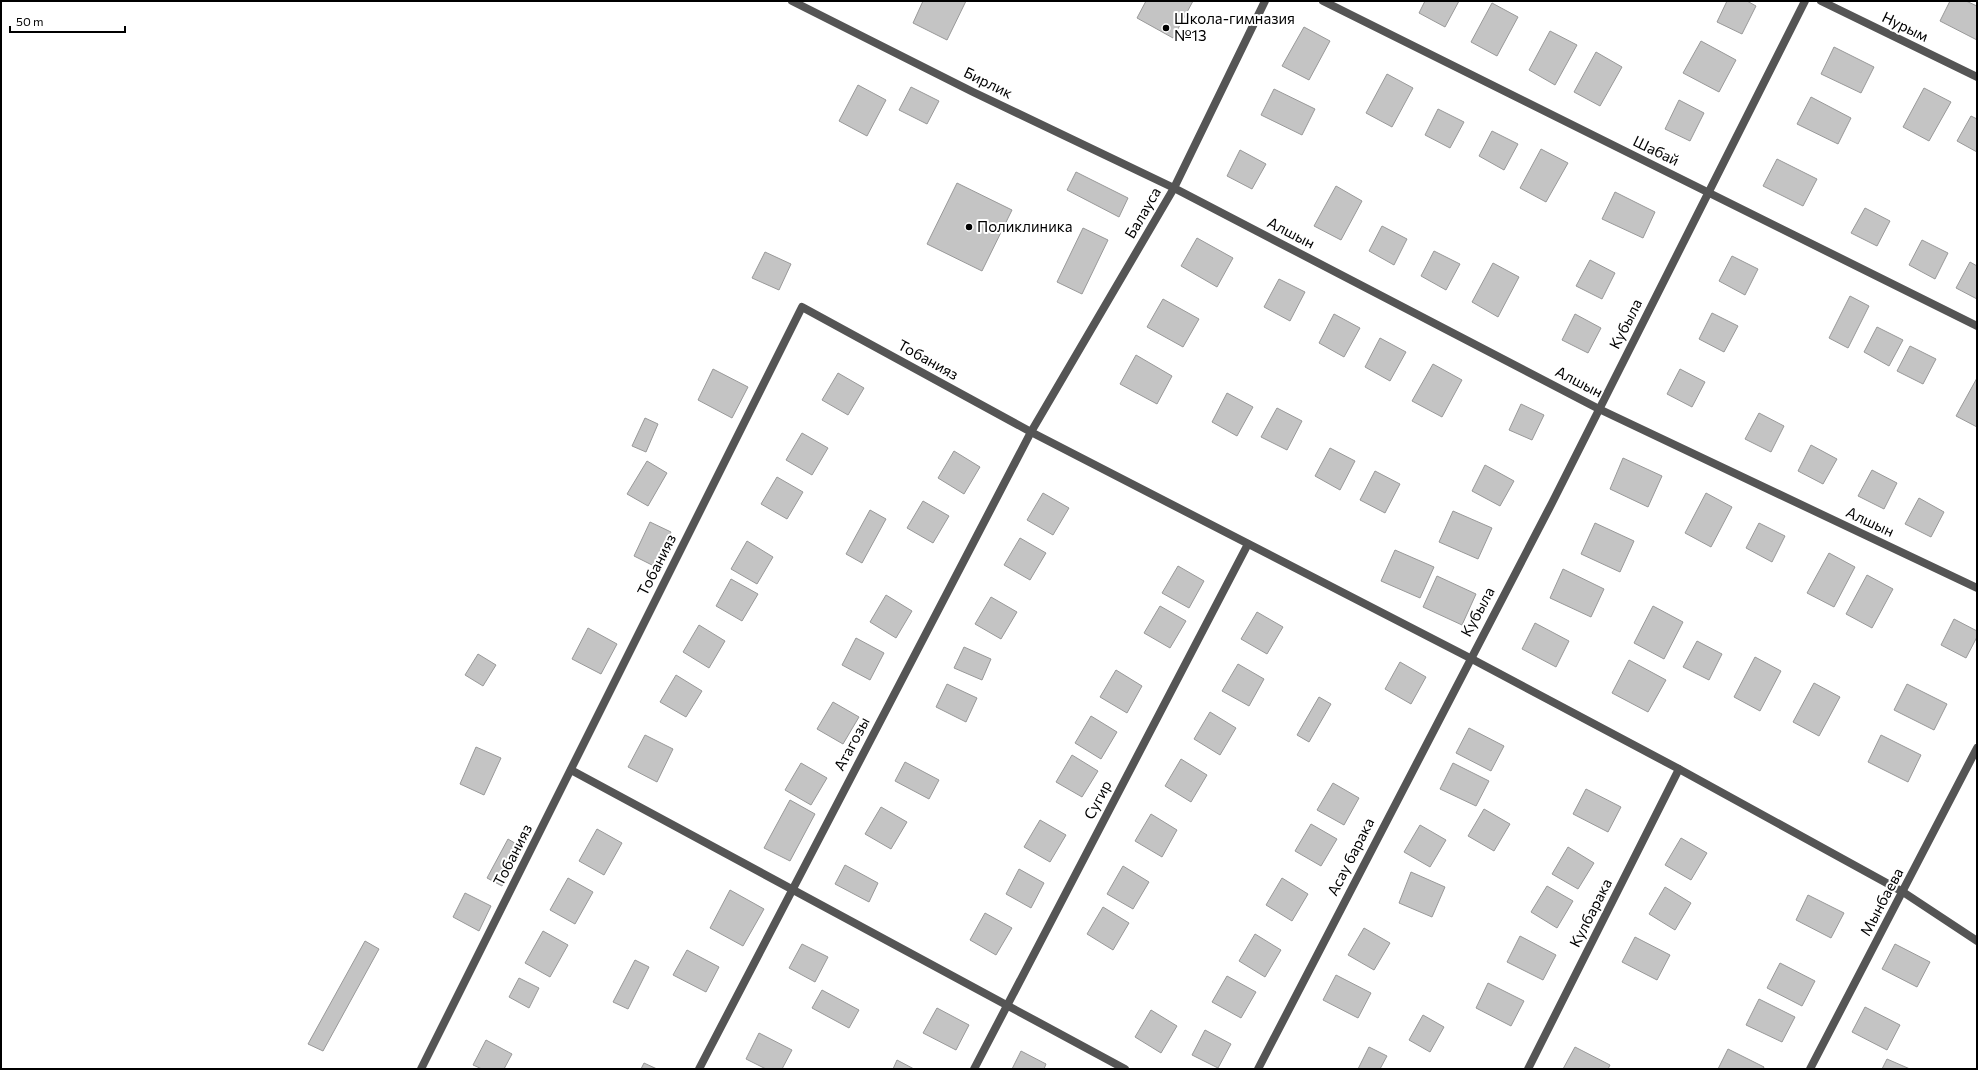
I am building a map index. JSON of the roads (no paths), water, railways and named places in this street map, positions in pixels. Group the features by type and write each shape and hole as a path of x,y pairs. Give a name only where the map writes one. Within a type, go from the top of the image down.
{"street":[{"name":"Бирлик","path":"792,1 973,92 1174,188"},
{"name":"Балауса","path":"1031,432 1174,188 1265,1"},
{"name":"Шабай","path":"1323,1 1977,326"},
{"name":"Кубыла","path":"1470,658 1599,409 1805,1"},
{"name":"Нурым","path":"1821,1 1977,77"},
{"name":"Алшын","path":"1174,188 1599,409 1977,588"},
{"name":"Тобанияз","path":"421,1069 802,307 1031,432"},
{"path":"1031,432 1470,658 1678,769 1903,892 1977,941"},
{"name":"Атагозы","path":"699,1069 1031,432"},
{"name":"Сугир","path":"974,1069 1006,1005 1248,544"},
{"name":"Асау барака","path":"1258,1069 1470,658"},
{"name":"Мынбаева","path":"1810,1069 1977,748"},
{"name":"Кулбарака","path":"1528,1069 1678,769"},
{"path":"571,770 1125,1069"}],"place":[{"name":"Школа-гимназия №13","path":"1166,28"},
{"name":"Поликлиника","path":"969,227"}]}
